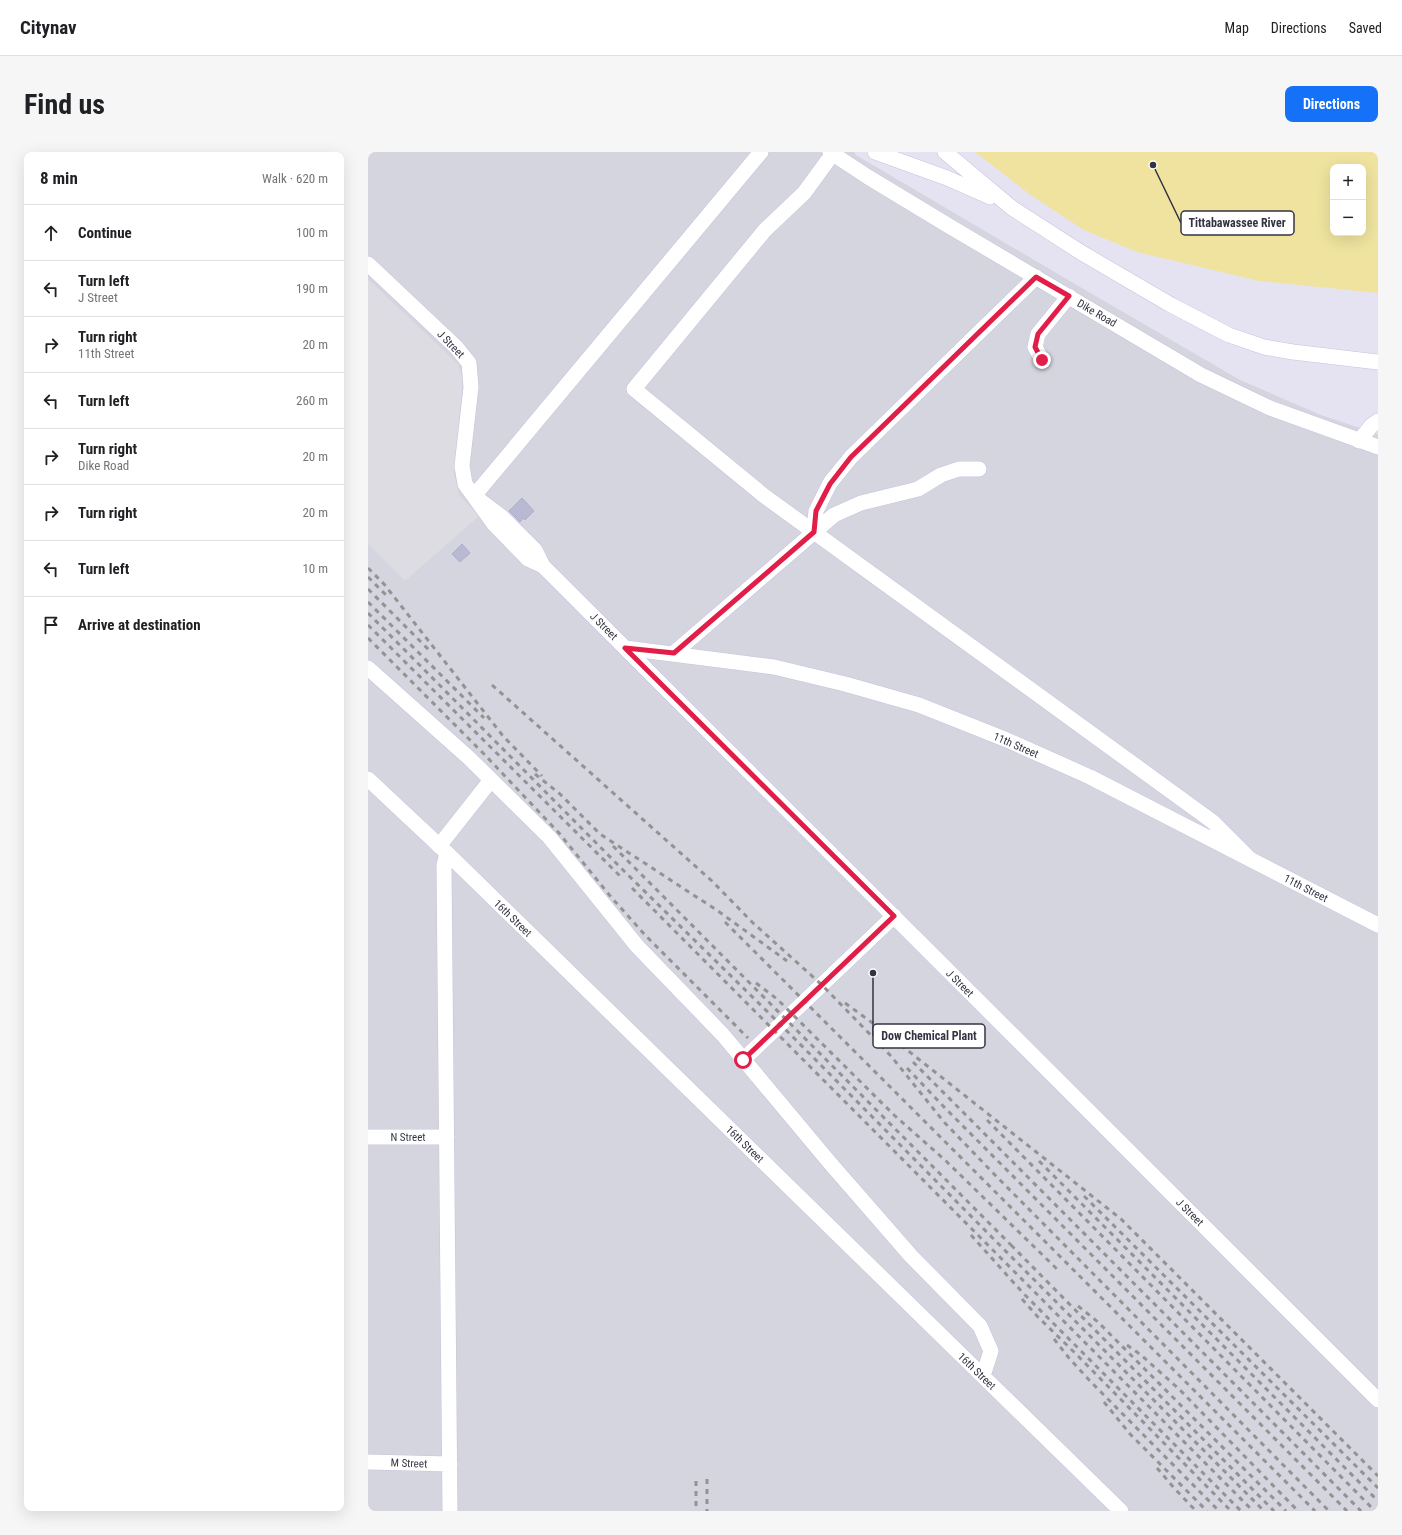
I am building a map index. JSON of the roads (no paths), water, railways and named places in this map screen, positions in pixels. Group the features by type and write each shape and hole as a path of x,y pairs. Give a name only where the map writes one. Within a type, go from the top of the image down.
{"lane":[{"path":"474,496 761,152"},
{"path":"875,152 947,178 1012,208"},
{"path":"944,152 1012,208 1082,254 1171,305 1229,335 1264,347 1278,350 1378,362"},
{"path":"832,153 804,193 765,230 634,389 763,495 1213,822 1248,858"},
{"name":"Dike Road","path":"832,153 875,182 1201,375 1270,408 1378,448"},
{"name":"J Street","path":"368,264 456,347 468,363 471,387 462,466 465,484 474,496 502,517 536,550 543,566 1378,1400"},
{"path":"814,532 816,511 830,484 851,457 1036,277"},
{"path":"1042,360 1035,347 1038,334 1069,296"},
{"path":"1359,441 1372,425 1378,421"},
{"path":"674,653 834,515 861,503 918,489 942,475 959,469 978,470"},
{"name":"11th Street","path":"625,648 674,653 774,667 845,684 919,706 1007,740 1090,777 1378,925"},
{"path":"368,668 469,758 550,838 637,946 722,1035 911,1256 980,1326 991,1351 982,1376"},
{"name":"16th Street","path":"368,779 443,850 1121,1511"},
{"path":"450,1511 443,850 491,780"},
{"path":"743,1060 894,916"},
{"name":"N Street","path":"368,1136 447,1137"},
{"name":"M Street","path":"368,1462 450,1464"}],"railway":[{"path":"368,568 384,584 503,736 542,776"},
{"path":"368,577 388,597"},
{"path":"368,589 430,651"},
{"path":"368,602 484,718"},
{"path":"368,613 624,871 782,1026 1264,1511"},
{"path":"368,625 621,877"},
{"path":"368,638 483,753 559,833 611,897 646,936 748,1038"},
{"path":"492,685 712,881 752,922 822,985 891,1056 944,1122 994,1174 1329,1511"},
{"path":"535,774 560,794 600,834 718,911 787,961"},
{"path":"613,846 1014,1248"},
{"path":"632,888 1253,1511"},
{"path":"725,922 1315,1511"},
{"path":"756,983 777,999 894,1115 946,1161 1059,1271"},
{"path":"845,1003 878,1027 1121,1219 1378,1476"},
{"path":"913,1062 1361,1511"},
{"path":"907,1068 946,1109 1347,1511"},
{"path":"987,1120 1375,1511"},
{"path":"1039,1161 1378,1501"},
{"path":"1084,1196 1378,1488"},
{"path":"971,1235 1023,1293 1241,1511"},
{"path":"1011,1245 1274,1511"},
{"path":"1022,1299 1037,1316 1231,1511"},
{"path":"1078,1306 1098,1322 1286,1511"},
{"path":"1054,1339 1090,1381 1219,1511"},
{"path":"1127,1345 1141,1355 1179,1389 1298,1511"},
{"path":"1104,1402 1130,1434 1207,1511"},
{"path":"1157,1468 1196,1511"},
{"path":"707,1479 707,1511"},
{"path":"696,1481 696,1511"}],"place":[{"name":"Tittabawassee River","path":"1153,165"},
{"name":"Dow Chemical Plant","path":"873,973"}]}
